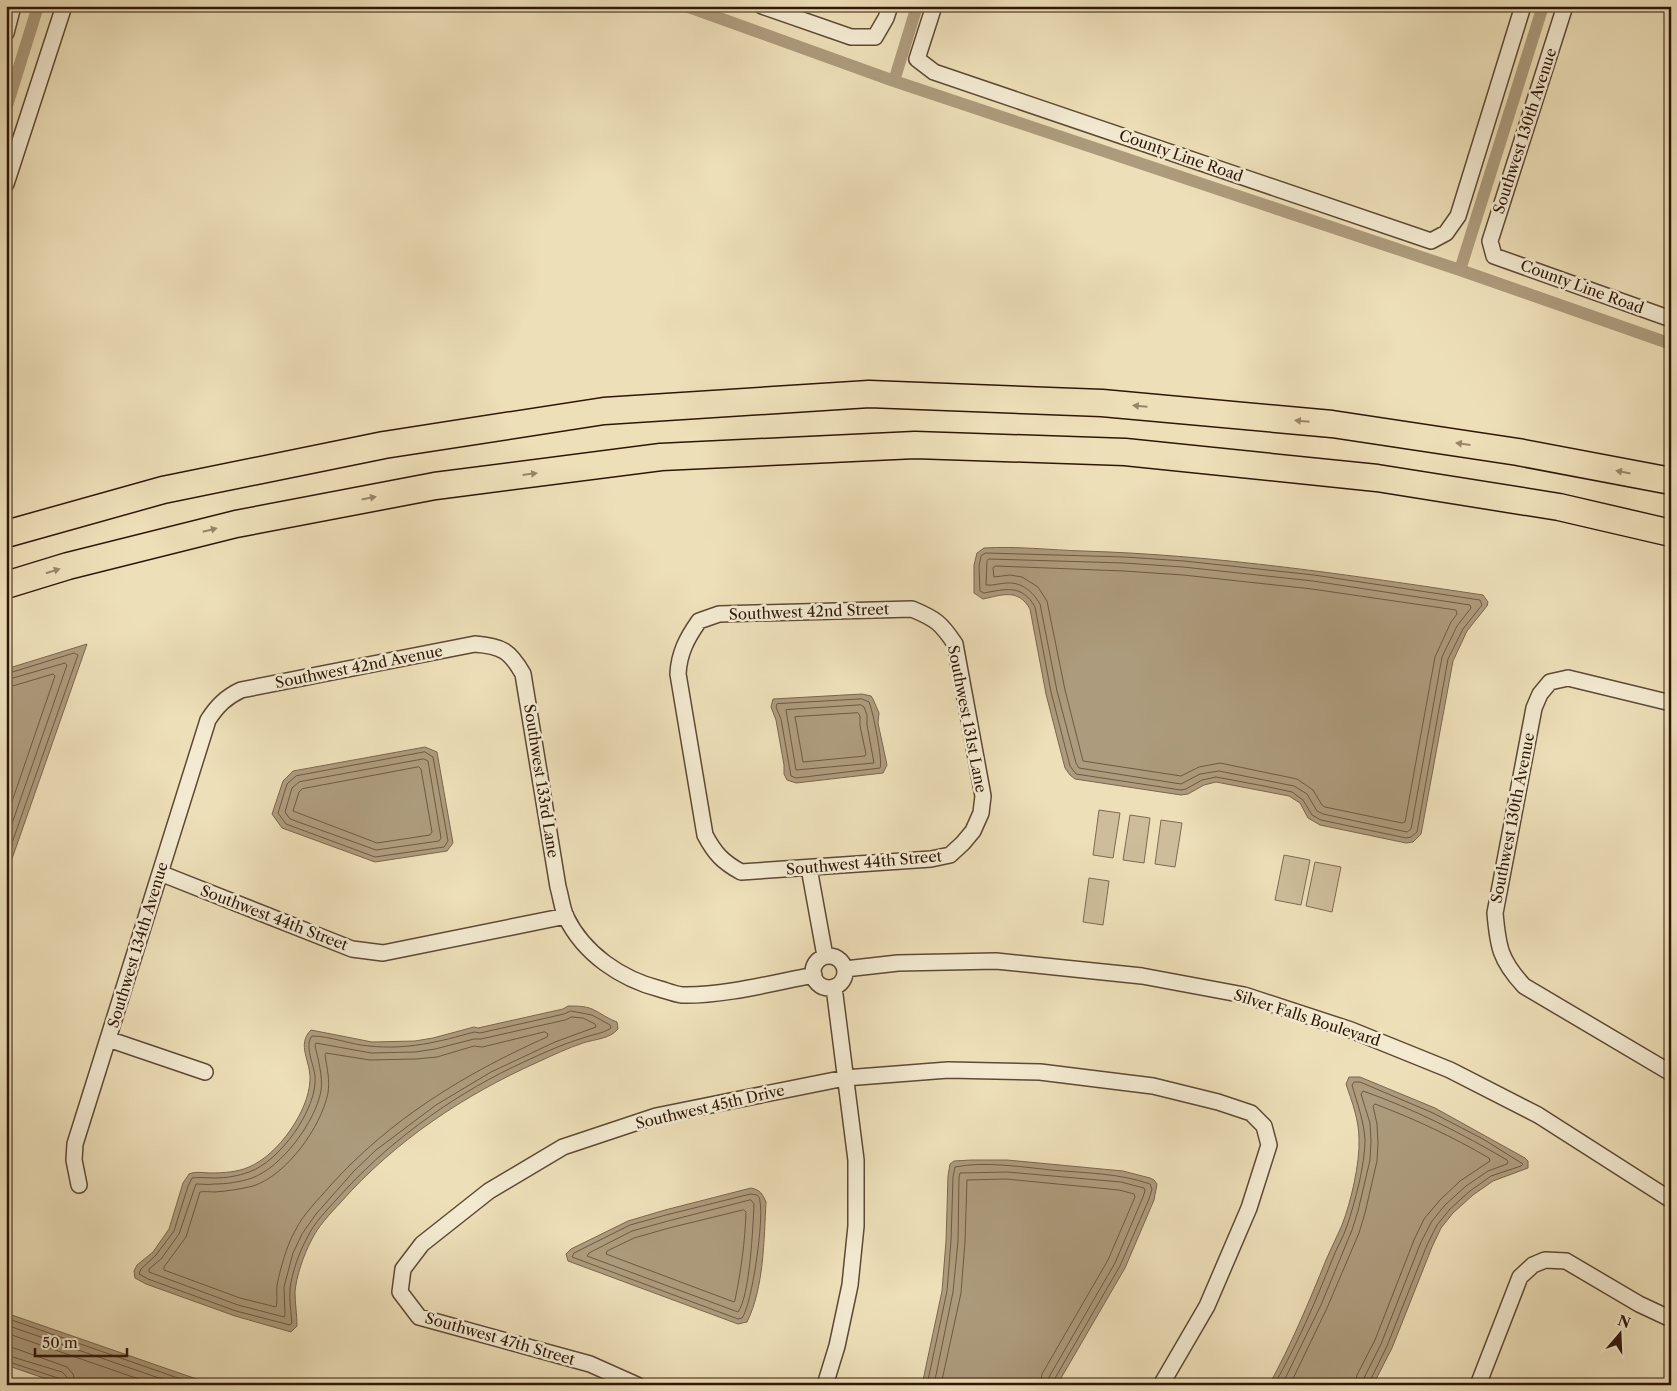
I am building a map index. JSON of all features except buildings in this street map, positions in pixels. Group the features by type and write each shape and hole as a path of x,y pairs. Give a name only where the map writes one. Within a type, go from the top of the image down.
{"highway":[{"path":"6,534 163,490 384,445 604,411 869,394 1102,403 1332,424 1518,452 1671,481"},
{"path":"6,585 68,566 236,524 435,486 660,457 915,445 1125,452 1377,478 1559,507 1671,533"}],"street":[{"path":"6,33 13,6"},
{"path":"6,184 64,6"},
{"path":"762,6 851,37 875,37 886,18 890,6"},
{"name":"County Line Road","path":"934,6 917,60 934,72 1431,241 1446,233 1458,216 1524,6"},
{"name":"Southwest 130th Avenue","path":"1494,256 1490,241 1565,6"},
{"name":"County Line Road","path":"1494,256 1671,319"},
{"name":"Southwest 42nd Street","path":"727,864 712,850 705,836 678,674 679,660 684,645 699,620 720,614 912,609 928,616 944,627"},
{"name":"Southwest 131st Lane","path":"944,627 955,644 983,796 981,813"},
{"name":"Southwest 42nd Avenue","path":"216,708 227,697 241,690 475,644 492,645 507,652"},
{"name":"Southwest 133rd Lane","path":"507,652 516,661 524,674 558,888 566,916"},
{"name":"Southwest 130th Avenue","path":"1671,703 1568,678 1550,682 1540,694 1534,708 1495,913 1497,940 1503,958 1511,972 1524,986 1671,1073"},
{"name":"Southwest 134th Avenue","path":"79,1185 74,1160 75,1144 208,720 216,708"},
{"name":"Southwest 44th Street","path":"727,864 741,872 931,859 950,855 973,831 981,813"},
{"path":"809,868 826,956"},
{"name":"Southwest 44th Street","path":"160,873 352,948 382,953 566,916"},
{"path":"566,916 576,933 594,955 620,974 646,986 680,995 710,994 814,975"},
{"path":"826,956 836,957 845,969 844,978 834,988 823,987 816,980 813,970 817,961 826,956"},
{"name":"Silver Falls Boulevard","path":"845,969 898,963 996,961 1142,976 1244,995 1351,1030 1450,1070 1538,1115 1671,1200"},
{"path":"825,1385 837,1346 850,1285 856,1226 856,1160 834,988"},
{"path":"108,1039 205,1072"},
{"name":"Southwest 45th Drive","path":"400,1292 403,1269 422,1244 489,1191 563,1147 656,1116 845,1078 948,1070 1040,1072 1153,1086 1218,1102 1251,1113 1264,1126 1269,1145 1249,1208 1207,1306 1161,1385"},
{"path":"1478,1385 1520,1277 1533,1265 1545,1260 1566,1260 1640,1304 1671,1319"},
{"name":"Southwest 47th Street","path":"400,1292 419,1317 590,1364 636,1385"}],"shaded area":[{"path":"1099,810 1120,813 1113,858 1093,855"},
{"path":"1130,815 1150,818 1144,863 1123,860"},
{"path":"1161,820 1182,823 1175,867 1155,864"},
{"path":"1284,855 1310,860 1301,905 1275,900"},
{"path":"1315,862 1341,867 1332,912 1306,906"},
{"path":"1089,878 1109,881 1103,925 1083,922"}],"water":[{"path":"984,548 1133,553 1233,561 1333,573 1483,595 1488,602 1487,606 1467,631 1453,661 1421,834 1413,842 1406,843 1320,825 1308,818 1300,803 1289,796 1216,782 1181,795 1075,779 1065,768 1046,694 1030,609 1025,602 1015,596 1003,595 983,599 974,593 974,565 977,553"},
{"path":"87,644 6,876 6,669"},
{"path":"862,694 871,696 879,713 878,723 887,765 883,773 796,783 787,780 784,774 776,720 771,707 773,699"},
{"path":"425,747 437,752 453,843 447,851 375,862 282,828 272,814 283,781 293,771"},
{"path":"568,1006 592,1009 617,1022 618,1029 607,1037 583,1043 555,1054 484,1089 432,1122 384,1159 333,1211 321,1225 308,1246 295,1292 297,1326 291,1332 235,1316 146,1284 135,1278 134,1271 137,1265 153,1252 169,1229 183,1183 189,1174 197,1172 230,1172 249,1167 271,1153 290,1131 304,1105 308,1092 310,1073 304,1047 311,1030 372,1042 415,1041 563,1009"},
{"path":"1349,1077 1360,1077 1435,1108 1525,1158 1528,1161 1528,1168 1493,1181 1473,1195 1453,1213 1441,1228 1392,1348 1373,1385 1269,1385 1292,1339 1340,1229 1352,1194 1358,1159 1359,1132 1353,1104 1346,1084"},
{"path":"1007,1160 1123,1171 1150,1178 1157,1184 1154,1200 1125,1268 1057,1385 922,1385 942,1291 950,1164 954,1161"},
{"path":"751,1188 760,1192 766,1202 764,1247 760,1279 753,1309 747,1322 738,1324 568,1261 566,1254 571,1249 628,1221"},
{"path":"6,1313 214,1385 64,1385 6,1365"}],"waterway":[{"path":"6,109 38,6"},
{"path":"686,6 894,81 1460,270 1671,344"},
{"path":"894,81 917,6"},
{"path":"1460,270 1543,6"}]}
